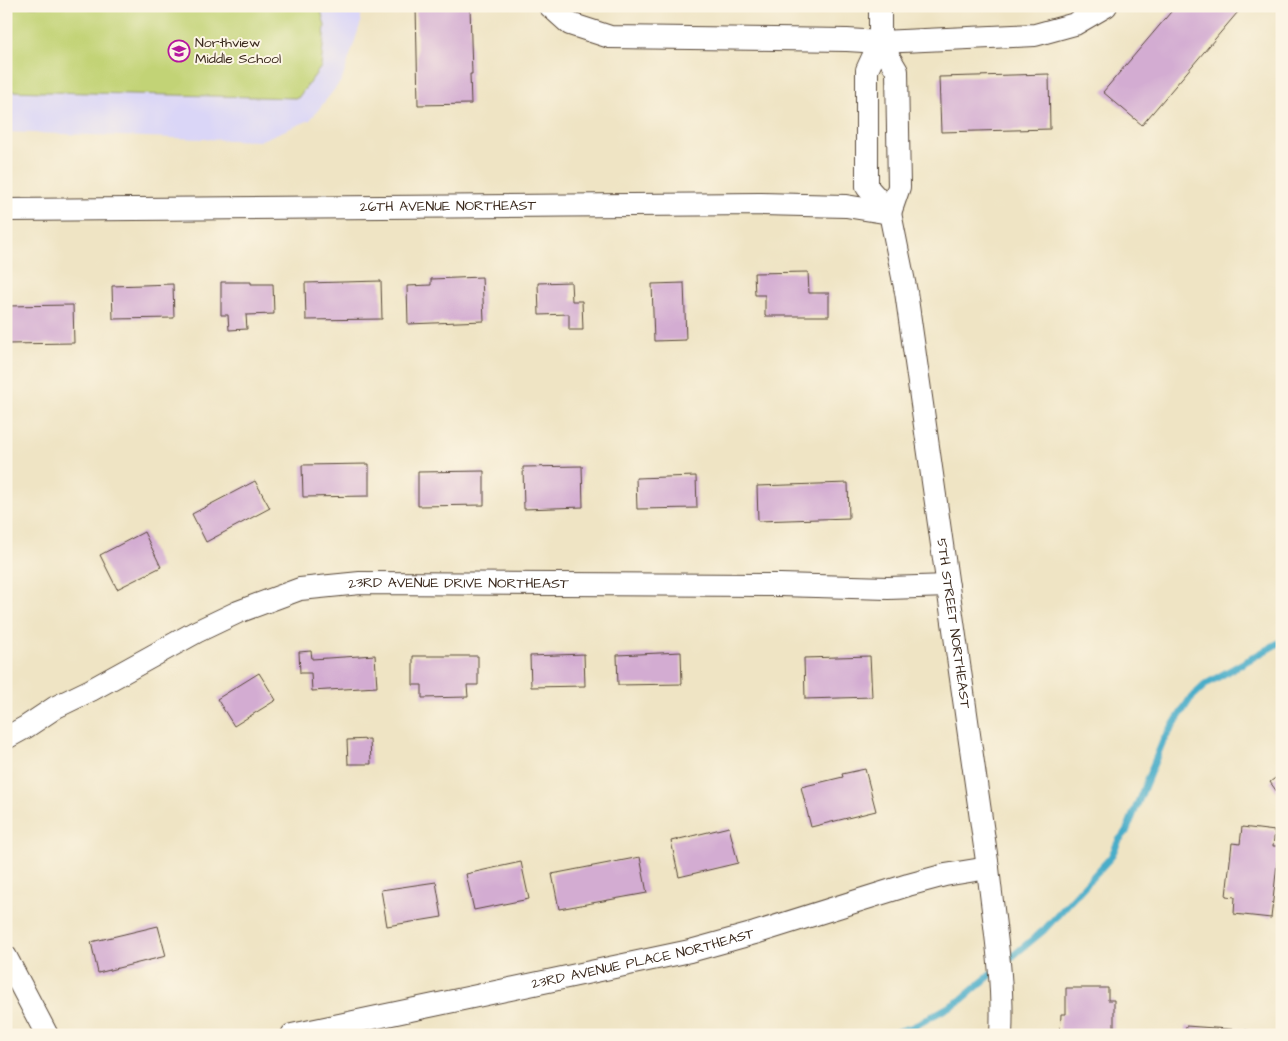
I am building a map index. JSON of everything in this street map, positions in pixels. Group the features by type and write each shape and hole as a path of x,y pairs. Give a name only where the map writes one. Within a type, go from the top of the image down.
{"street":[{"path":"550,6 570,24 610,37 838,39 880,42 1035,35 1074,24 1106,6"},
{"path":"880,6 880,42 867,70 867,187 890,213 899,188 897,71 880,42"},
{"name":"26TH AVENUE NORTHEAST","path":"6,210 761,204 846,206 890,213"},
{"name":"5TH STREET NORTHEAST","path":"890,213 906,292 988,868 999,961 1001,1035"},
{"name":"23RD AVENUE DRIVE NORTHEAST","path":"6,738 56,707 91,690 196,632 238,612 300,589 360,583 771,585 888,588 948,586"},
{"name":"23RD AVENUE PLACE NORTHEAST","path":"292,1035 690,950 755,933 908,885 945,875 988,868"},
{"path":"6,956 47,1035"}],"shaded area":[{"name":"Northview Middle School","path":"6,6 361,6 361,22 342,80 310,120 259,141 6,132"}],"green space":[{"name":"Northview Middle School","path":"6,6 320,6 325,26 321,67 298,98 7,91"}],"building":[{"path":"416,6 470,6 471,104 418,105"},
{"path":"1176,6 1243,6 1142,125 1103,92"},
{"path":"1049,74 1050,129 941,132 939,77"},
{"path":"808,272 809,293 829,293 829,316 765,316 765,295 755,295 754,273"},
{"path":"482,277 484,321 408,324 407,286 431,285 431,279"},
{"path":"381,281 382,319 306,320 305,283"},
{"path":"221,282 273,284 274,314 246,315 247,329 229,330 228,315 221,315"},
{"path":"571,282 572,301 582,301 583,330 569,330 569,314 539,315 538,283"},
{"path":"684,283 686,340 654,341 652,284"},
{"path":"173,284 174,318 113,319 112,286"},
{"path":"73,305 74,343 6,344 6,306"},
{"path":"369,464 369,496 303,497 302,465"},
{"path":"582,466 583,507 524,509 523,467"},
{"path":"484,471 484,505 418,506 418,472"},
{"path":"696,476 697,508 637,509 636,478"},
{"path":"255,481 270,508 206,542 192,514"},
{"path":"848,483 849,518 758,521 757,486"},
{"path":"144,532 161,567 117,589 100,555"},
{"path":"311,651 312,659 375,655 377,687 312,691 311,673 300,673 299,652"},
{"path":"681,652 682,684 618,685 617,655"},
{"path":"584,654 585,686 531,687 530,656"},
{"path":"413,656 478,656 478,685 467,685 468,697 422,698 422,685 413,685"},
{"path":"870,656 872,697 805,699 804,658"},
{"path":"259,673 276,700 234,726 217,699"},
{"path":"370,739 371,764 348,764 347,740"},
{"path":"865,769 876,811 811,827 801,787 843,777 842,774"},
{"path":"1282,773 1282,799 1270,782"},
{"path":"729,827 738,863 679,877 671,841"},
{"path":"1242,827 1275,831 1273,846 1279,846 1271,918 1234,914 1235,897 1226,896 1232,843 1240,844"},
{"path":"640,857 647,893 559,909 552,874"},
{"path":"521,862 529,899 474,910 466,874"},
{"path":"436,882 442,917 387,926 381,890"},
{"path":"158,926 166,956 98,973 91,942"},
{"path":"1066,988 1108,988 1108,1000 1114,1000 1114,1035 1060,1035 1061,1014 1066,1014"},
{"path":"1186,1026 1257,1031 1257,1035 1185,1035"}],"waterway":[{"path":"1003,964 1044,930 1111,857 1119,840 1126,832 1163,741 1190,699 1206,684 1282,641"},
{"path":"886,1035 913,1027 961,1000 995,971"}],"place":[{"name":"Northview Middle School","path":"179,51"}]}
